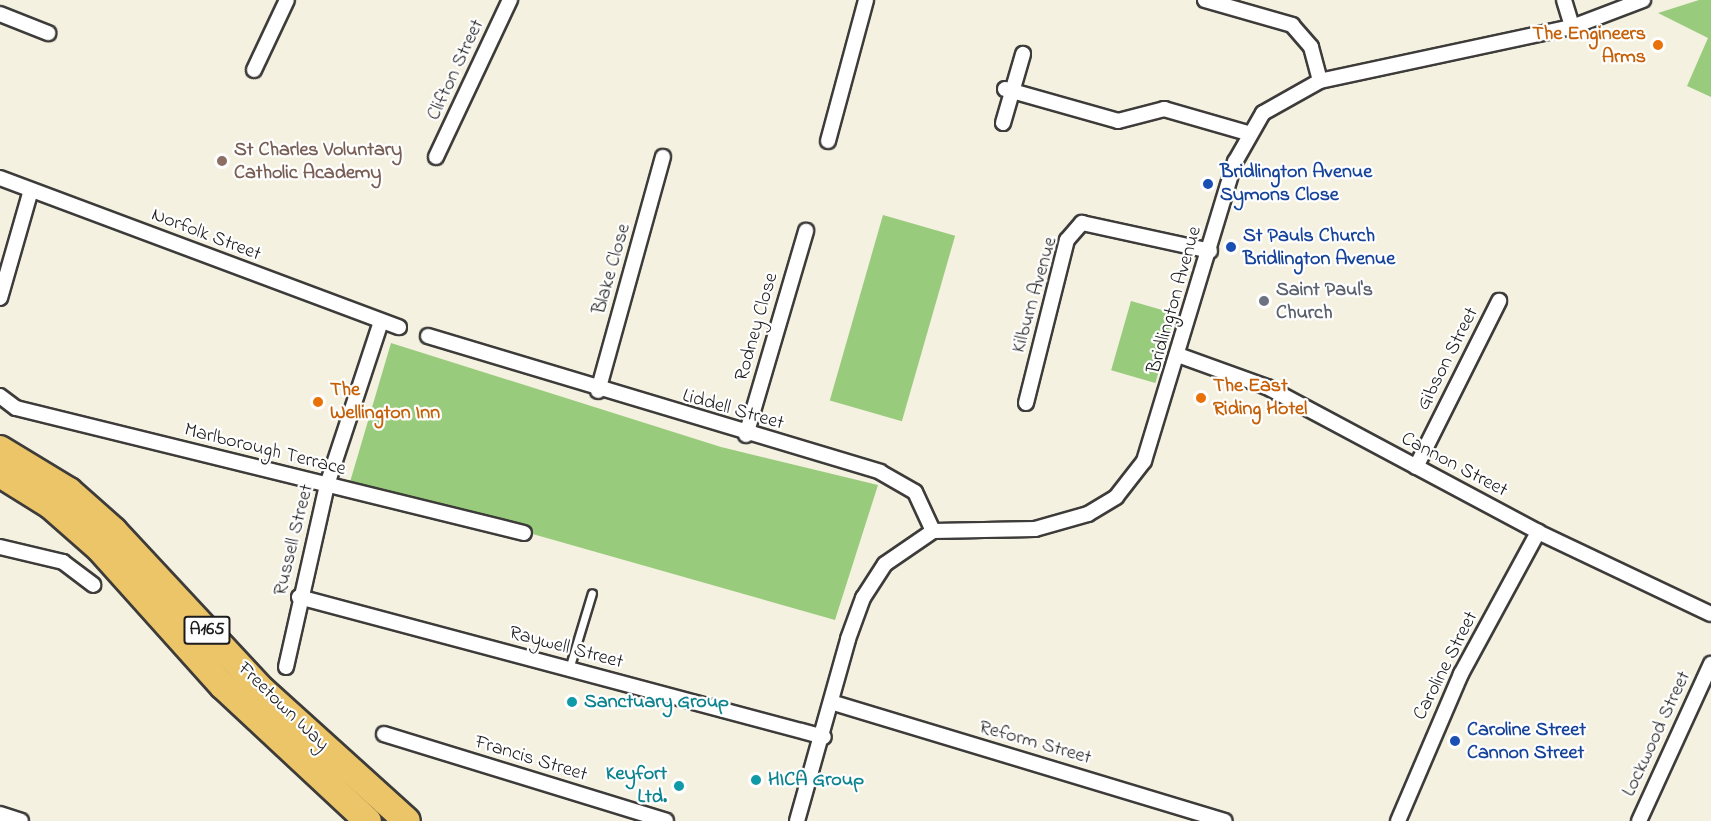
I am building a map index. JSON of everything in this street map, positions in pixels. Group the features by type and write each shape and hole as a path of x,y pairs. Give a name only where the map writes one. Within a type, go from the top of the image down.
{"highway":[{"name":"Freetown Way","path":"0,449 69,491 114,531 262,690 407,821"},
{"name":"Freetown Way","path":"0,474 75,526 223,686 368,821"},
{"path":"0,492 75,526"}],"street":[{"path":"254,70 286,0"},
{"name":"Clifton Street","path":"436,157 510,0"},
{"path":"828,141 866,0"},
{"path":"1205,0 1292,25 1311,47 1320,81"},
{"path":"1564,0 1572,27"},
{"name":"Bridlington Avenue","path":"933,531 1035,529 1088,514 1116,497 1144,461 1247,133 1263,113 1320,81 1572,27 1643,0"},
{"path":"0,14 48,33"},
{"path":"1003,123 1009,90 1023,54"},
{"path":"1009,90 1118,121 1164,109 1247,133"},
{"name":"Blake Close","path":"598,391 663,157"},
{"name":"Norfolk Street","path":"0,178 399,327"},
{"path":"0,297 31,190"},
{"name":"Kilburn Avenue","path":"1026,404 1067,240 1082,223 1210,251"},
{"name":"Rodney Close","path":"746,435 806,231"},
{"name":"Gibson Street","path":"1416,466 1499,301"},
{"name":"Russell Street","path":"286,667 299,597 327,485 381,322"},
{"name":"Liddell Street","path":"428,336 598,391 880,472 915,492 933,531"},
{"name":"Cannon Street","path":"1178,355 1267,387 1538,532 1711,614"},
{"name":"Marlborough Terrace","path":"0,396 16,408 524,533"},
{"path":"797,821 824,738 863,598 885,564 933,531"},
{"name":"Caroline Street","path":"1398,821 1461,674 1538,532"},
{"path":"0,547 63,562 93,585"},
{"name":"Raywell Street","path":"299,597 824,738"},
{"name":"Lockwood Street","path":"1639,821 1711,664"},
{"name":"Reform Street","path":"834,703 1225,821"},
{"name":"Francis Street","path":"384,734 666,821"},
{"path":"0,814 21,821"}],"lane":[{"path":"569,669 592,593"}],"green space":[{"path":"1699,0 1711,0 1711,97 1687,86 1708,38 1658,13"},
{"path":"883,215 955,236 902,421 830,401"},
{"path":"1131,301 1175,314 1155,383 1111,370"},
{"path":"391,343 721,447 878,485 835,620 350,482"}],"place":[{"name":"The Engineers Arms","path":"1658,45"},
{"name":"St Charles Voluntary Catholic Academy","path":"222,161"},
{"name":"Bridlington Avenue Symons Close","path":"1208,184"},
{"name":"St Pauls Church Bridlington Avenue","path":"1231,247"},
{"name":"Saint Paul's Church","path":"1264,301"},
{"name":"The East Riding Hotel","path":"1201,398"},
{"name":"The Wellington Inn","path":"318,402"},
{"name":"Sanctuary Group","path":"572,702"},
{"name":"Caroline Street Cannon Street","path":"1455,741"},
{"name":"HICA Group","path":"756,780"},
{"name":"Keyfort Ltd.","path":"679,786"}]}
